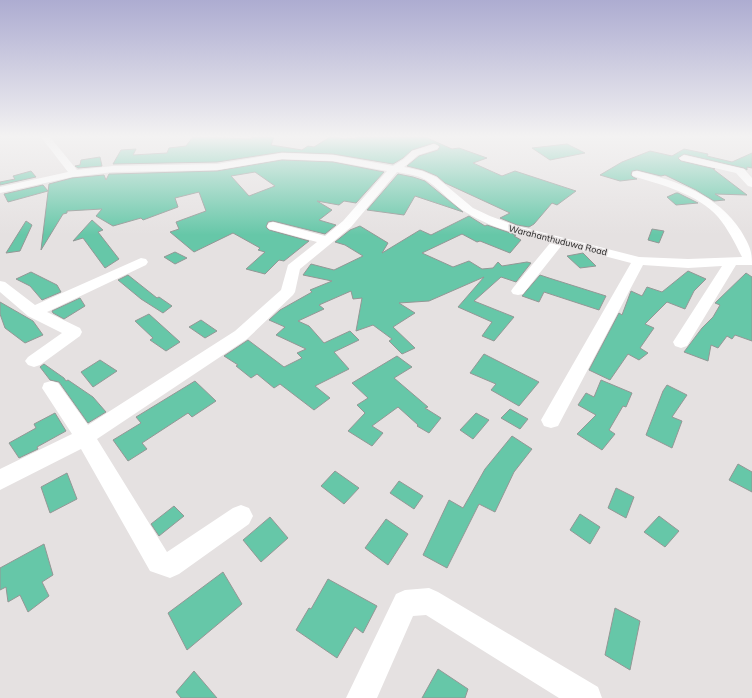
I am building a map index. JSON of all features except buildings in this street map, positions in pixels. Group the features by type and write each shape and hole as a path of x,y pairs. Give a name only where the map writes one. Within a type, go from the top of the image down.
{"street":[{"path":"71,170 75,174"},
{"name":"Warahanthuduwa Road","path":"0,190 75,174 124,170"},
{"path":"0,480 85,437 242,336 288,292 293,268 346,224 370,200 394,170"},
{"name":"Warahanthuduwa Road","path":"397,170 418,173 432,179 470,210 486,219 513,229 559,241 639,261 705,263 732,260 752,261"},
{"path":"734,170 740,171 742,176 752,184"},
{"path":"637,174 684,189 709,204 728,222 752,261"},
{"path":"274,226 326,240"},
{"path":"518,291 559,241"},
{"path":"682,342 732,260"},
{"path":"551,420 639,261"},
{"path":"34,312 141,262"},
{"path":"0,285 34,312 74,332 34,361"},
{"path":"51,388 85,437 160,562 170,565 241,516"},
{"path":"361,698 405,603 428,600 587,698"}]}
